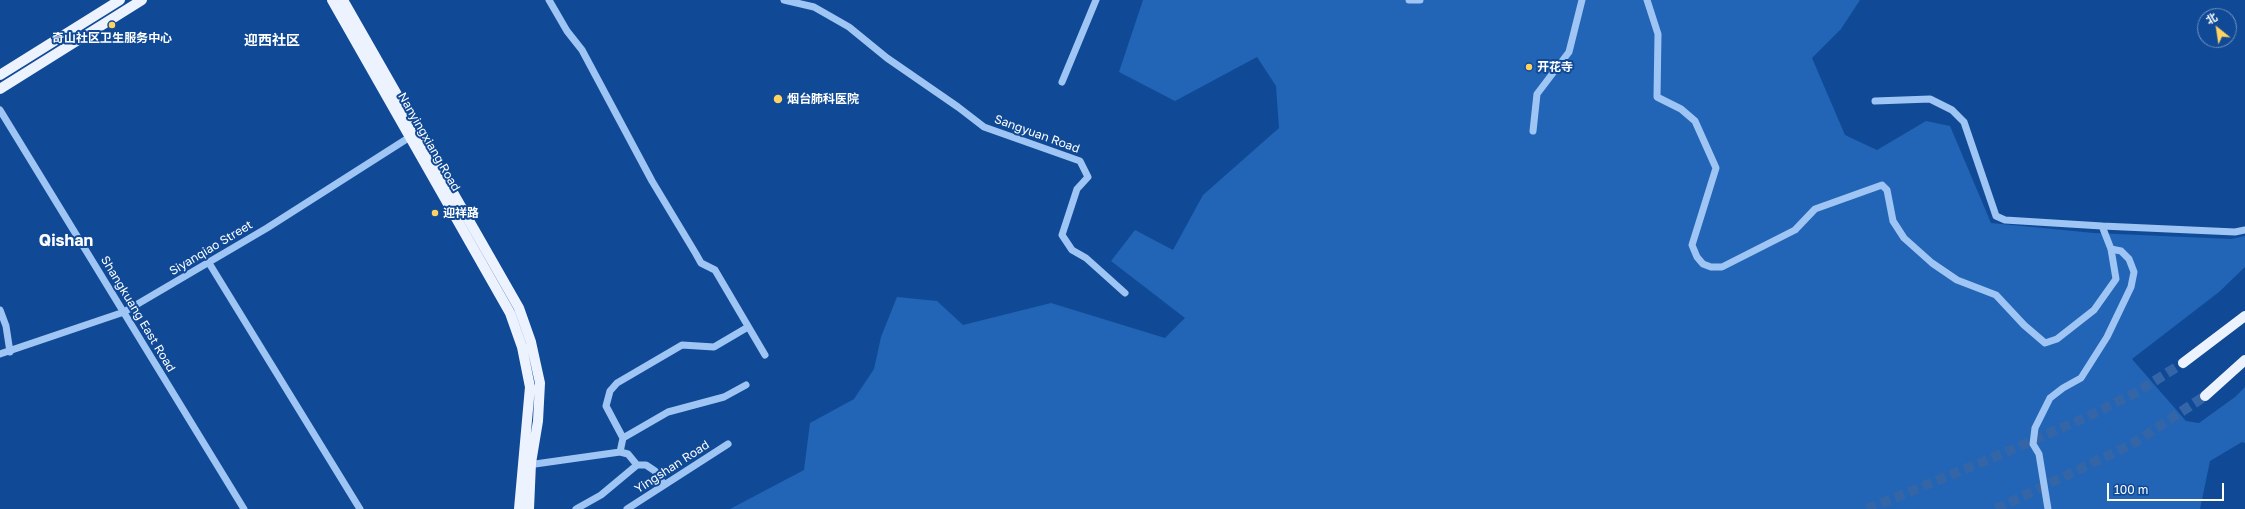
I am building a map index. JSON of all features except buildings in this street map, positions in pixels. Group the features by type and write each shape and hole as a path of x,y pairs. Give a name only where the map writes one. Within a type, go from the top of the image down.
{"main road":[{"path":"0,75 120,0"},
{"path":"0,89 142,0"},
{"name":"Nanyingxiang Road","path":"332,0 415,134"},
{"name":"Nanyingxiang Road","path":"343,0 502,295 510,312 522,346 530,387 526,465 519,509"},
{"path":"2183,363 2245,316"},
{"path":"2205,396 2245,360"},
{"name":"Nanyingxiang Road","path":"526,465 529,509"}],"street":[{"path":"549,0 567,31 582,50 652,181 701,263 715,270 765,356"},
{"name":"Sangyuan Road","path":"784,0 800,2 814,7 849,27 887,58 958,107 984,127 1080,161 1088,177 1077,189 1062,235 1072,250 1086,258 1125,293"},
{"path":"1062,82 1096,0"},
{"path":"1409,0 1420,0"},
{"path":"1533,131 1537,94 1569,52 1582,0"},
{"path":"1647,0 1658,34 1657,97 1681,109 1694,121 1713,157 1716,168 1692,245 1696,257 1703,264 1711,267 1722,267 1795,230 1815,209 1882,185 1887,190 1893,221 1904,238 1932,263 1957,280 1996,294 2024,324 2045,343 2057,339 2094,310 2116,279 2111,249 2102,226"},
{"path":"1875,101 1930,99 1952,110 1964,122 1996,216 2005,220 2235,232 2245,230"},
{"name":"Shangkuang East Road","path":"0,110 244,509"},
{"name":"Siyanqiao Street","path":"0,354 10,352 124,312 209,263 415,134"},
{"path":"2048,509 2038,454 2033,444 2035,428 2050,398 2063,388 2081,378 2107,337 2131,287 2134,272 2129,259 2121,251 2111,249"},
{"path":"209,263 360,509"},
{"path":"0,310 6,326 10,352"},
{"path":"620,452 623,438 606,406 610,391 617,383 682,345 714,347 748,327"},
{"path":"623,438 668,412 724,397 746,386"},
{"name":"Yingshan Road","path":"627,509 728,444"},
{"path":"526,465 620,452 628,454 637,465"},
{"path":"576,509 601,495 637,465 646,464 655,471 664,485"}],"shaded area":[{"path":"1143,0 1860,0 1841,29 1812,58 1845,135 1877,150 1926,121 1950,126 1991,223 2094,233 2231,239 2245,236 2245,267 2219,292 2132,359 2186,421 2199,423 2235,397 2245,387 2245,443 2242,442 2210,461 2200,509 730,509 804,470 810,423 854,399 874,369 881,337 897,297 937,301 963,325 1051,303 1165,338 1185,318 1111,261 1135,230 1173,250 1203,195 1279,128 1276,86 1257,57 1175,101 1119,72"}],"tunnel":[{"path":"1867,509 1985,461 2089,416 2137,392 2183,363"},
{"path":"1996,509 2134,443 2205,396"}],"place":[{"name":"奇山社区卫生服务中心","path":"112,25"},
{"name":"开花寺","path":"1529,67"},
{"name":"烟台肺科医院","path":"778,99"},
{"name":"迎祥路","path":"435,213"}],"district":[{"name":"迎西社区","path":"272,41"},
{"name":"Qishan","path":"66,241"}]}
